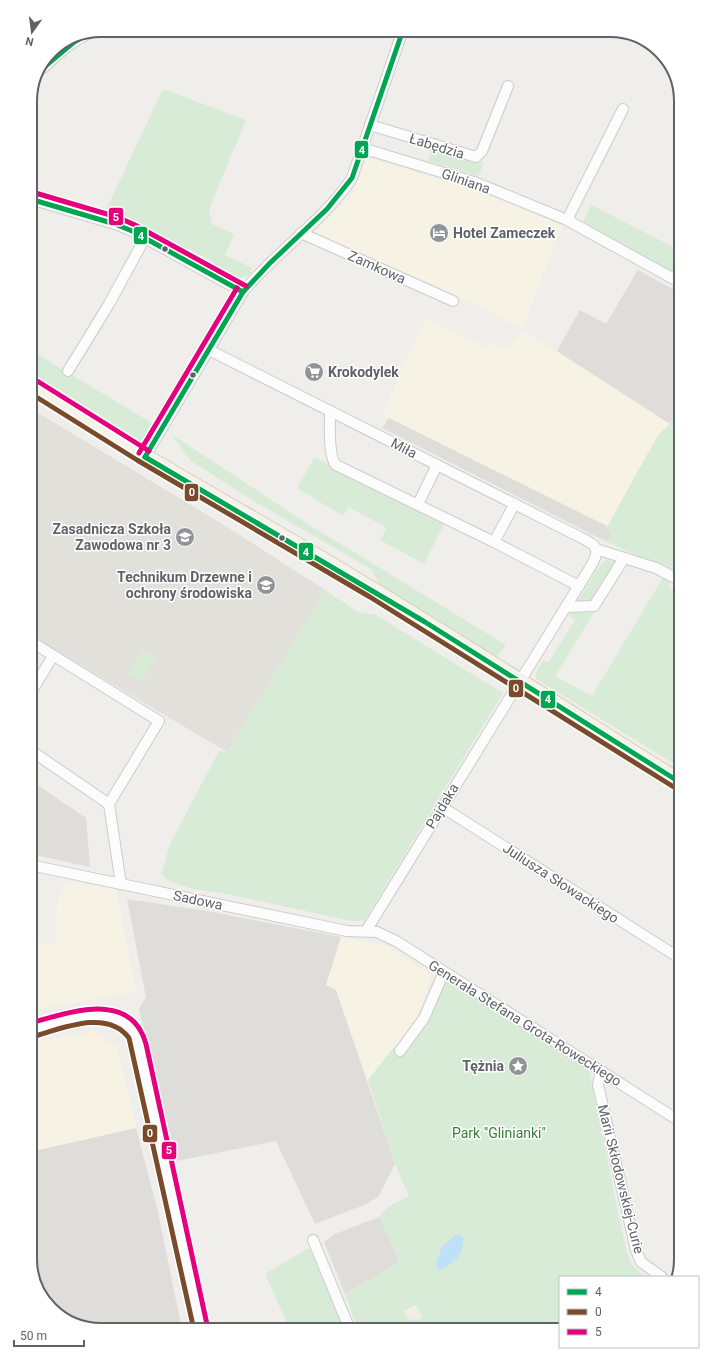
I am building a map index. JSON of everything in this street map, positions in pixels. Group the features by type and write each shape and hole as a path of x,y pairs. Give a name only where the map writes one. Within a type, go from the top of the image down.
{"main road":[{"path":"37,389 145,457 412,614 674,779"}],"street":[{"path":"145,457 243,292 258,275 344,190 352,178 401,37"},
{"name":"Łabędzia","path":"370,125 476,157 482,151 508,86"},
{"path":"567,220 623,109"},
{"name":"Gliniana","path":"362,148 477,183 567,220 674,279"},
{"path":"37,202 115,224 145,238 243,292"},
{"name":"Zamkowa","path":"301,233 453,300"},
{"path":"68,370 109,304 145,238"},
{"name":"Miła","path":"209,350 593,544 596,549 656,568 674,577"},
{"path":"330,411 334,462 579,586"},
{"path":"418,504 436,465"},
{"path":"494,542 514,505"},
{"path":"519,682 596,558 596,549"},
{"path":"566,607 594,606 624,558"},
{"path":"37,646 159,721 109,804 121,884"},
{"path":"37,682 53,656"},
{"name":"Pajdaka","path":"366,931 519,682"},
{"path":"37,755 109,804"},
{"name":"Juliusza Słowackiego","path":"442,807 674,955"},
{"name":"Sadowa","path":"37,866 357,933 366,931"},
{"name":"Generała Stefana Grota-Roweckiego","path":"366,931 377,932 396,941 674,1118"},
{"path":"400,1051 424,1018 444,972"},
{"path":"37,1028 99,1014 121,1021 133,1032 142,1061 199,1323"},
{"name":"Marii Skłodowskiej-Curie","path":"601,1072 598,1085 636,1250 641,1262 661,1276"},
{"path":"313,1240 347,1323"}],"shaded area":[{"path":"366,159 372,159 468,188 562,226 522,330 482,307 314,232 352,196"},
{"path":"638,270 674,290 674,417 670,424 557,351 580,310 606,324"},
{"path":"426,319 485,347 487,341 509,350 522,330 670,424 658,435 607,526 383,415 404,363"},
{"path":"37,412 224,525 325,590 227,752 37,639"},
{"path":"389,418 607,526 606,529 612,532 607,542 382,428"},
{"path":"37,785 86,818 90,867 37,856"},
{"path":"66,881 116,890 136,991 37,1010 37,943 56,943 57,902"},
{"path":"127,899 207,911 341,937 326,985 336,990 395,1164 378,1197 364,1205 315,1224 276,1141 177,1161 139,1009 146,997"},
{"path":"341,937 387,946 432,976 417,1017 368,1080 336,990 326,985"},
{"path":"93,1032 117,1047 136,1128 37,1150 37,1042"},
{"path":"136,1128 158,1212 181,1323 88,1322 80,1320 65,1312 48,1295 38,1272 37,1259 37,1150"},
{"path":"379,1217 400,1262 345,1294 324,1242 335,1234"}],"green space":[{"path":"163,89 246,120 209,209 212,224 234,234 225,255 252,268 250,271 251,274 246,277 235,278 225,275 210,268 213,262 185,247 182,252 133,226 106,217 105,212"},
{"path":"431,149 484,163 478,176 428,161"},
{"path":"591,205 674,247 674,273 583,222"},
{"path":"37,354 155,425 151,434 144,441 131,441 37,381"},
{"path":"674,417 674,573 607,542 611,532 606,529 658,435 670,424"},
{"path":"171,434 311,526 506,645 495,659 381,587 371,569 252,500 191,461"},
{"path":"315,457 444,524 424,564 380,540 387,528 349,507 343,516 297,488"},
{"path":"606,560 624,564 555,676 592,696 664,576 670,580 669,587 674,590 674,764 536,679 536,673 543,660 549,662 575,620 569,615 600,565"},
{"path":"325,590 358,612 376,615 503,693 364,921 351,921 223,893 193,889 169,881 161,874 171,842 219,751 227,752"},
{"path":"142,649 156,658 142,682 128,673"},
{"name":"Park \"Glinianki\"","path":"445,975 589,1071 626,1249 631,1264 642,1274 641,1276 559,1276 559,1323 355,1323 345,1294 399,1262 379,1217 389,1206 409,1196 395,1164 368,1080 393,1048 403,1054","holes":["416,1305 422,1319 410,1320 403,1311"]},
{"path":"309,1248 342,1323 287,1323 265,1274"}],"water":[{"path":"456,1235 461,1235 463,1238 460,1254 448,1266 438,1270 436,1264 442,1246"}],"transit line":[{"name":"4","path":"145,457 243,292 270,263 327,209 352,178 401,37"},
{"name":"4","path":"52,60 70,45"},
{"name":"5","path":"37,193 117,217 135,225 246,286"},
{"name":"4","path":"37,201 115,224 132,231 243,292"},
{"name":"5","path":"139,453 237,288"},
{"name":"5","path":"37,381 149,451"},
{"name":"0","path":"37,397 137,460 370,597 674,787"},
{"name":"4","path":"145,457 425,622 674,779"},
{"name":"5","path":"37,1021 62,1014 97,1009 113,1011 127,1016 138,1027 146,1044 207,1323"},
{"name":"0","path":"37,1036 69,1026 96,1022 108,1024 120,1029 129,1038 192,1323"}],"place":[{"name":"Hotel Zameczek","path":"439,233"},
{"name":"Krokodylek","path":"314,372"},
{"name":"Zasadnicza Szkoła Zawodowa nr 3","path":"185,537"},
{"name":"Technikum Drzewne i ochrony środowiska","path":"266,585"},
{"name":"Tężnia","path":"518,1066"}]}
